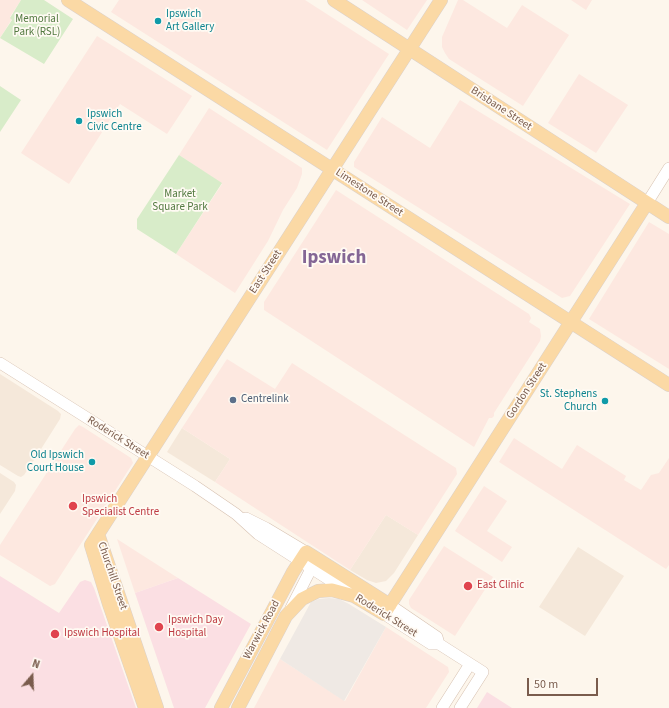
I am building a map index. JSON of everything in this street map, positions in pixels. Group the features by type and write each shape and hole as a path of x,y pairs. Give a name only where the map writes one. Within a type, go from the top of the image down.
{"main road":[{"name":"Limestone Street","path":"68,0 669,386"},
{"name":"Brisbane Street","path":"334,0 669,217"},
{"name":"East Street","path":"95,540 440,0"},
{"name":"Gordon Street","path":"387,610 647,203"},
{"name":"Churchill Street","path":"95,540 109,604 145,708"},
{"name":"Churchill Street","path":"95,540 157,708"},
{"name":"Roderick Street","path":"308,560 387,610"},
{"name":"Warwick Road","path":"221,708 293,572 308,560"},
{"path":"286,616 302,599 318,591 332,590 343,592 357,598"},
{"name":"Roderick Street","path":"357,598 387,610"},
{"name":"Warwick Road","path":"238,708 286,616"},
{"path":"256,642 269,650"}],"street":[{"name":"Gordon Street","path":"647,203 669,168"},
{"name":"Roderick Street","path":"0,363 148,456 236,514 258,534 308,560 357,598"},
{"name":"Warwick Road","path":"286,616 308,560"},
{"name":"Roderick Street","path":"387,610 431,644 439,644 483,672 460,708"},
{"path":"442,708 470,664"}],"shaded area":[{"path":"0,0 21,0 10,17 12,19 0,38"},
{"path":"119,0 305,0 389,54 327,150 111,12"},
{"path":"362,0 427,0 407,30"},
{"path":"458,0 463,0 507,28 522,5 569,35 523,106 449,59 445,53 442,47 442,37"},
{"path":"571,0 592,0 586,10"},
{"path":"97,36 192,96 167,134 120,104 69,184 21,153"},
{"path":"579,74 628,105 596,153 548,123"},
{"path":"460,100 630,204 570,296 562,298 354,167 354,162 382,117 430,148"},
{"path":"209,108 302,168 302,174 297,188 283,210 268,241 235,293 176,254 222,184 179,155"},
{"path":"336,190 529,314 531,318 529,322 540,329 540,341 494,413 494,416 489,418 474,447 264,310 264,302"},
{"path":"649,222 669,234 669,369 589,319"},
{"path":"227,359 275,389 292,363 456,468 457,474 418,535 386,515 350,570 215,482 230,459 182,428"},
{"path":"0,374 61,414 60,419 36,457 21,477 0,465"},
{"path":"79,425 131,458 133,463 55,584 50,586 0,555 0,545"},
{"path":"182,428 230,459 215,482 167,452"},
{"path":"514,438 562,469 577,445 626,476 624,480 641,490 651,475 659,473 669,458 669,565 666,569 499,462"},
{"path":"0,473 16,485 15,491 0,514"},
{"path":"484,486 507,501 487,531 512,547 502,562 455,531"},
{"path":"386,515 418,535 394,573 386,581 376,583 367,580 350,570"},
{"path":"117,539 178,578 135,593"},
{"path":"444,546 493,577 455,636 411,608 409,604 409,600"},
{"path":"578,547 624,576 585,636 539,607"},
{"name":"Ipswich Hospital","path":"0,576 59,613 80,582 85,580 91,582 136,708 0,708"},
{"path":"178,578 251,624 205,708 174,708 135,593"},
{"path":"329,598 339,599 349,604 386,627 344,701 280,659 311,602"},
{"path":"386,627 448,667 449,672 426,708 254,708 280,659 345,701"},
{"path":"487,692 512,708 477,708"}],"green space":[{"name":"Memorial Park (RSL)","path":"21,0 44,0 73,19 44,64 0,38 12,20 10,18"},
{"path":"0,86 21,100 0,132"},
{"name":"Market Square Park","path":"179,155 222,183 176,254 137,229 137,219"}],"place":[{"name":"Ipswich Art Gallery","path":"158,21"},
{"name":"Ipswich Civic Centre","path":"79,121"},
{"name":"Centrelink","path":"233,400"},
{"name":"St. Stephens Church","path":"605,401"},
{"name":"Old Ipswich Court House","path":"92,462"},
{"name":"Ipswich Specialist Centre","path":"73,506"},
{"name":"East Clinic","path":"468,586"},
{"name":"Ipswich Day Hospital","path":"159,627"},
{"name":"Ipswich Hospital","path":"55,634"}],"district":[{"name":"Ipswich","path":"334,259"}]}
